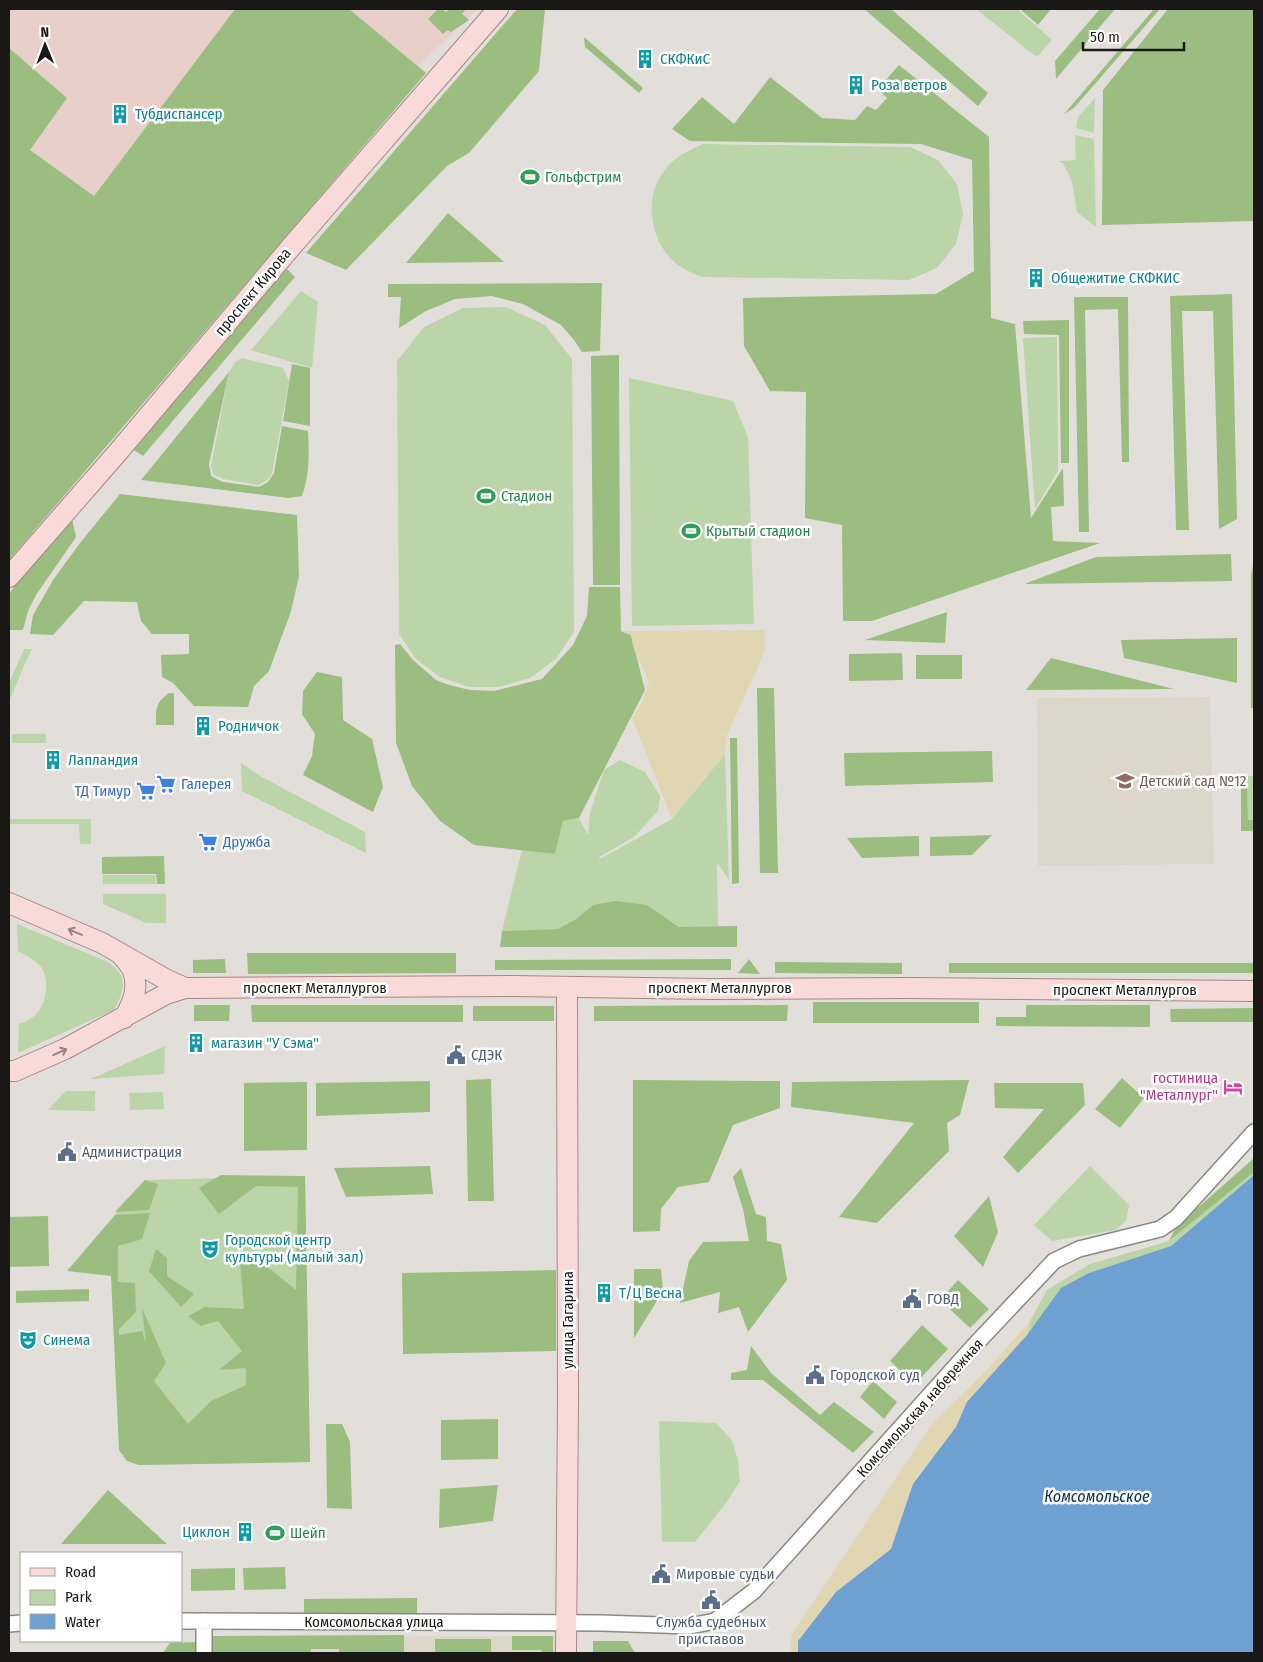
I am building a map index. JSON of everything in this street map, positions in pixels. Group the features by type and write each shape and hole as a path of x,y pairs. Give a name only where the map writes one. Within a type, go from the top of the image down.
{"main road":[{"name":"проспект Кирова","path":"9,577 118,452 291,246 498,9"},
{"name":"проспект Металлургов","path":"9,903 102,943 167,980 185,988"},
{"path":"120,952 132,970 135,986 133,1003 124,1018"},
{"name":"проспект Металлургов","path":"11,1071 66,1050 166,994 185,988 513,986 1254,991"},
{"name":"улица Гагарина","path":"566,1653 568,1430 567,987"}],"street":[{"name":"Комсомольская набережная","path":"566,1623 690,1626 715,1621 730,1611 754,1591 972,1348 1054,1261 1079,1249 1160,1229 1176,1218 1254,1132"},
{"path":"204,1621 204,1653"},
{"name":"Комсомольская улица","path":"182,1622 566,1623"}],"shaded area":[{"path":"9,9 235,9 94,196 30,150 67,98 9,48"},
{"path":"349,9 478,9 419,65 426,73"},
{"name":"Детский сад №12","path":"1210,697 1214,864 1038,866 1037,698"},
{"path":"556,1636 557,1653 223,1653 223,1637"}],"green space":[{"path":"235,9 349,9 426,73 9,560 9,48 67,98 30,150 94,196"},
{"path":"438,9 446,12 449,9 466,9 462,14 469,20 451,32 448,30 443,34 428,19"},
{"path":"517,9 545,9 539,71 469,153 447,166 346,270 306,253"},
{"path":"864,9 891,9 988,93 978,106"},
{"path":"976,9 1017,9 1052,40 1038,56 1034,55"},
{"path":"1020,9 1051,9 1038,25"},
{"path":"1100,9 1115,9 1056,79 1055,61"},
{"path":"1154,9 1160,9 1074,108 1064,114"},
{"path":"1168,9 1254,9 1254,221 1102,225 1103,90"},
{"path":"584,37 643,88 639,93 585,47"},
{"path":"899,65 989,137 991,318 1015,324 1031,518 1063,468 1064,506 1051,507 1053,541 1100,543 872,621 843,621 842,525 805,518 806,392 770,391 744,346 743,298 936,294 974,271 972,160 921,144 690,141 672,129 702,97 734,124 770,77 822,118 855,120 867,106 876,110 887,98 878,89"},
{"path":"1095,98 1094,133 1076,128 1078,117"},
{"path":"1075,135 1094,139 1096,227 1077,212 1072,181 1063,163 1058,161 1076,160"},
{"path":"703,144 910,147 938,160 957,184 963,214 956,244 937,268 909,280 702,277 681,267 670,258 656,233 652,220 652,205 654,191 659,178 668,166 680,156"},
{"path":"448,213 504,262 406,263"},
{"path":"286,268 295,277 143,456 134,450"},
{"path":"602,283 600,351 582,352 561,325 523,304 492,296 455,299 426,311 399,328 401,297 388,297 388,284"},
{"path":"301,291 318,302 312,368 251,350"},
{"path":"1232,294 1237,519 1219,529 1213,311 1182,311 1189,530 1176,530 1170,296"},
{"path":"1074,297 1128,297 1129,462 1122,462 1118,309 1085,310 1089,532 1079,532"},
{"name":"Стадион","path":"506,307 545,325 572,359 574,632 556,659 530,678 499,687 469,687 440,677 416,659 399,634 397,361 424,327 463,308"},
{"path":"1069,320 1069,463 1061,463 1059,335 1024,334 1023,321"},
{"path":"1057,337 1058,471 1035,509 1023,338"},
{"path":"619,355 620,585 593,585 591,356"},
{"path":"242,358 283,368 289,381 272,474 259,485 223,479 213,474 211,466 229,372 235,362"},
{"path":"292,364 310,368 310,426 283,421"},
{"path":"229,372 209,464 211,476 223,482 259,487 268,482 274,473 282,426 308,431 308,472 302,496 288,498 141,480"},
{"name":"Крытый стадион","path":"629,378 733,401 748,437 754,624 632,626"},
{"path":"120,494 297,515 299,576 291,611 269,671 254,686 248,707 194,706 173,683 162,677 161,655 189,654 189,634 152,634 141,621 137,602 84,601 53,635 30,634 33,615 53,580"},
{"path":"72,519 76,537 36,595 28,611 23,630 9,630 9,594 24,572"},
{"path":"1231,554 1232,581 1024,584 1096,557"},
{"path":"1254,558 1254,708 1251,708 1251,576"},
{"path":"589,587 620,587 621,631 631,635 645,690 579,818 563,821 555,854 474,845 440,821 412,786 396,743 395,645 400,644 413,660 436,680 470,690 494,691 542,679 573,645 587,616"},
{"path":"947,612 945,643 865,640"},
{"path":"1237,638 1237,683 1124,658 1121,640"},
{"path":"24,649 32,649 9,702 9,683"},
{"path":"902,653 903,680 849,681 849,654"},
{"path":"916,655 962,655 962,679 916,679"},
{"path":"1051,658 1174,689 1026,690"},
{"path":"317,672 342,677 343,720 372,739 383,787 373,812 303,775 312,756 315,734 302,714 303,691"},
{"path":"757,688 774,688 778,873 760,873"},
{"path":"169,693 174,693 174,725 156,725 157,707 161,700"},
{"path":"12,734 46,734 46,743 12,743"},
{"path":"730,738 737,738 739,883 732,884"},
{"path":"992,751 993,782 845,786 844,753"},
{"path":"725,754 729,880 717,862 718,927 679,927 647,905 593,905 576,919 558,929 502,931 522,850 555,854 563,821 579,818 588,835 590,813 604,770 620,760 645,772 660,796 658,811 634,837 599,857 600,859 672,819"},
{"path":"241,763 262,777 365,832 366,853 242,791"},
{"path":"1241,776 1247,776 1248,820 1254,820 1254,831 1241,831"},
{"path":"1247,776 1254,776 1254,820 1248,820"},
{"path":"9,819 91,819 91,844 80,844 79,824 9,824"},
{"path":"992,835 972,855 930,856 930,837"},
{"path":"919,836 919,856 862,858 847,838"},
{"path":"164,856 165,884 157,884 156,874 102,874 102,857"},
{"path":"103,875 155,875 156,884 103,884"},
{"path":"103,894 166,894 166,923 146,923 103,904"},
{"path":"616,901 647,905 679,927 737,926 737,947 500,947 502,931 558,929 576,919 593,905"},
{"path":"17,924 114,966 121,975 123,986 121,996 114,1010 18,1053 19,1024 35,1015 43,1004 46,983 41,967 18,951"},
{"path":"247,953 456,953 456,973 248,974"},
{"path":"225,959 226,973 193,973 193,960"},
{"path":"731,959 731,970 495,970 495,960"},
{"path":"749,959 760,974 738,973"},
{"path":"775,962 902,963 902,974 775,973"},
{"path":"949,963 1254,963 1254,973 949,973"},
{"path":"813,1002 979,1002 979,1023 813,1023"},
{"path":"194,1005 230,1005 229,1021 194,1021"},
{"path":"251,1005 463,1005 463,1022 252,1022"},
{"path":"788,1005 787,1021 594,1021 594,1006"},
{"path":"1026,1005 1150,1005 1150,1027 996,1026 996,1017 1026,1017"},
{"path":"473,1006 554,1006 554,1021 473,1021"},
{"path":"1254,1008 1254,1022 1171,1022 1170,1009"},
{"path":"165,1046 164,1074 91,1079"},
{"path":"1122,1078 1144,1098 1120,1128 1095,1109"},
{"path":"491,1079 494,1201 468,1201 466,1080"},
{"path":"633,1080 780,1081 780,1108 733,1125 709,1182 678,1187 661,1209 660,1231 633,1232"},
{"path":"969,1080 960,1115 947,1123 949,1151 877,1223 839,1217 914,1123 791,1107 792,1082"},
{"path":"430,1081 430,1112 316,1116 316,1083"},
{"path":"307,1082 307,1150 244,1151 244,1083"},
{"path":"994,1083 1083,1083 1085,1105 1018,1173 1003,1157 1044,1109 995,1108"},
{"path":"66,1091 95,1091 95,1111 48,1110"},
{"path":"163,1092 164,1109 130,1110 129,1093"},
{"path":"1254,1158 1254,1172 1169,1241 1179,1221 1201,1205"},
{"path":"430,1166 433,1194 346,1197 334,1168"},
{"path":"1090,1166 1129,1205 1126,1221 1116,1230 1052,1241 1034,1225"},
{"path":"741,1168 756,1214 766,1217 767,1241 781,1244 787,1280 748,1332 739,1307 718,1313 720,1292 680,1303 689,1261 703,1242 749,1241 743,1209 733,1177"},
{"path":"1254,1172 1254,1175 1171,1246 1089,1273 1041,1316 1027,1335 1030,1321 1047,1290 1090,1264 1169,1241"},
{"path":"221,1175 305,1176 310,1462 139,1465 127,1461 119,1450 111,1276 67,1271 115,1215 150,1213 142,1239 118,1246 118,1282 135,1283 136,1312 119,1329 119,1335 142,1331 146,1343 142,1308 166,1363 154,1381 188,1424 211,1401 246,1385 246,1368 219,1370 242,1351 218,1321 201,1326 188,1316 205,1307 244,1309 240,1262 249,1252 296,1290 298,1187 256,1186 219,1214 199,1188"},
{"path":"305,1176 310,1462 139,1465 127,1461 119,1450 115,1215 145,1180"},
{"path":"145,1180 158,1184 149,1210 115,1212"},
{"path":"989,1196 998,1232 983,1267 954,1236"},
{"path":"48,1216 49,1266 9,1267 9,1217"},
{"path":"156,1249 167,1258 167,1276 194,1294 181,1307 149,1271"},
{"path":"634,1269 661,1269 663,1291 634,1338"},
{"path":"556,1270 556,1351 403,1354 402,1273"},
{"path":"958,1280 989,1309 970,1328 940,1300"},
{"path":"89,1289 89,1301 16,1303 16,1291"},
{"path":"922,1325 948,1349 915,1384 890,1361"},
{"path":"751,1346 771,1373 820,1415 834,1402 874,1432 853,1453 763,1380 731,1380 731,1373 747,1370"},
{"path":"873,1381 897,1402 884,1419 860,1397"},
{"path":"498,1419 498,1459 441,1460 441,1420"},
{"path":"659,1421 716,1423 732,1440 738,1460 740,1481 726,1503 695,1542 662,1542"},
{"path":"326,1424 342,1424 350,1442 352,1509 327,1508"},
{"path":"498,1485 493,1521 439,1528 440,1489"},
{"path":"108,1490 167,1544 61,1544"},
{"path":"285,1567 286,1589 244,1590 243,1568"},
{"path":"235,1568 235,1590 191,1591 191,1569"},
{"path":"417,1598 417,1613 304,1614 304,1599"},
{"path":"404,1635 404,1653 339,1653 339,1649 311,1649 311,1653 212,1653 212,1636"},
{"path":"512,1636 553,1636 553,1653 542,1653 541,1650 512,1650"},
{"path":"435,1639 491,1639 491,1653 435,1653"},
{"path":"593,1641 628,1641 635,1653 593,1653"},
{"path":"196,1642 196,1653 163,1653 170,1643"}],"sand":[{"path":"765,630 765,651 726,737 725,754 672,819 632,718 643,701 649,682 634,649 631,635 621,631"},
{"path":"1030,1321 1027,1335 967,1402 956,1427 913,1484 891,1549 836,1592 798,1641 798,1653 791,1653 791,1636 933,1423 990,1367"}],"water":[{"name":"Комсомольское","path":"1254,1175 1254,1653 798,1653 798,1641 836,1592 891,1549 913,1484 956,1427 967,1402 1027,1335 1061,1288 1089,1273 1171,1246"}],"place":[{"name":"СКФКиС","path":"645,59"},
{"name":"Роза ветров","path":"856,85"},
{"name":"Тубдиспансер","path":"120,114"},
{"name":"Гольфстрим","path":"530,177"},
{"name":"Общежитие СКФКИС","path":"1036,278"},
{"name":"Стадион","path":"486,496"},
{"name":"Крытый стадион","path":"691,531"},
{"name":"Родничок","path":"203,726"},
{"name":"Лапландия","path":"53,760"},
{"name":"Детский сад №12","path":"1125,781"},
{"name":"Галерея","path":"166,784"},
{"name":"ТД Тимур","path":"146,791"},
{"name":"Дружба","path":"208,842"},
{"name":"магазин \"У Сэма\"","path":"196,1043"},
{"name":"СДЭК","path":"456,1055"},
{"name":"гостиница \"Металлург\"","path":"1233,1087"},
{"name":"Администрация","path":"67,1152"},
{"name":"Городской центр культуры (малый зал)","path":"210,1249"},
{"name":"Т/Ц Весна","path":"604,1293"},
{"name":"ГОВД","path":"912,1299"},
{"name":"Синема","path":"28,1340"},
{"name":"Городской суд","path":"815,1375"},
{"name":"Циклон","path":"245,1532"},
{"name":"Шейп","path":"275,1533"},
{"name":"Мировые судьи","path":"661,1574"},
{"name":"Служба судебных приставов","path":"711,1600"}]}
